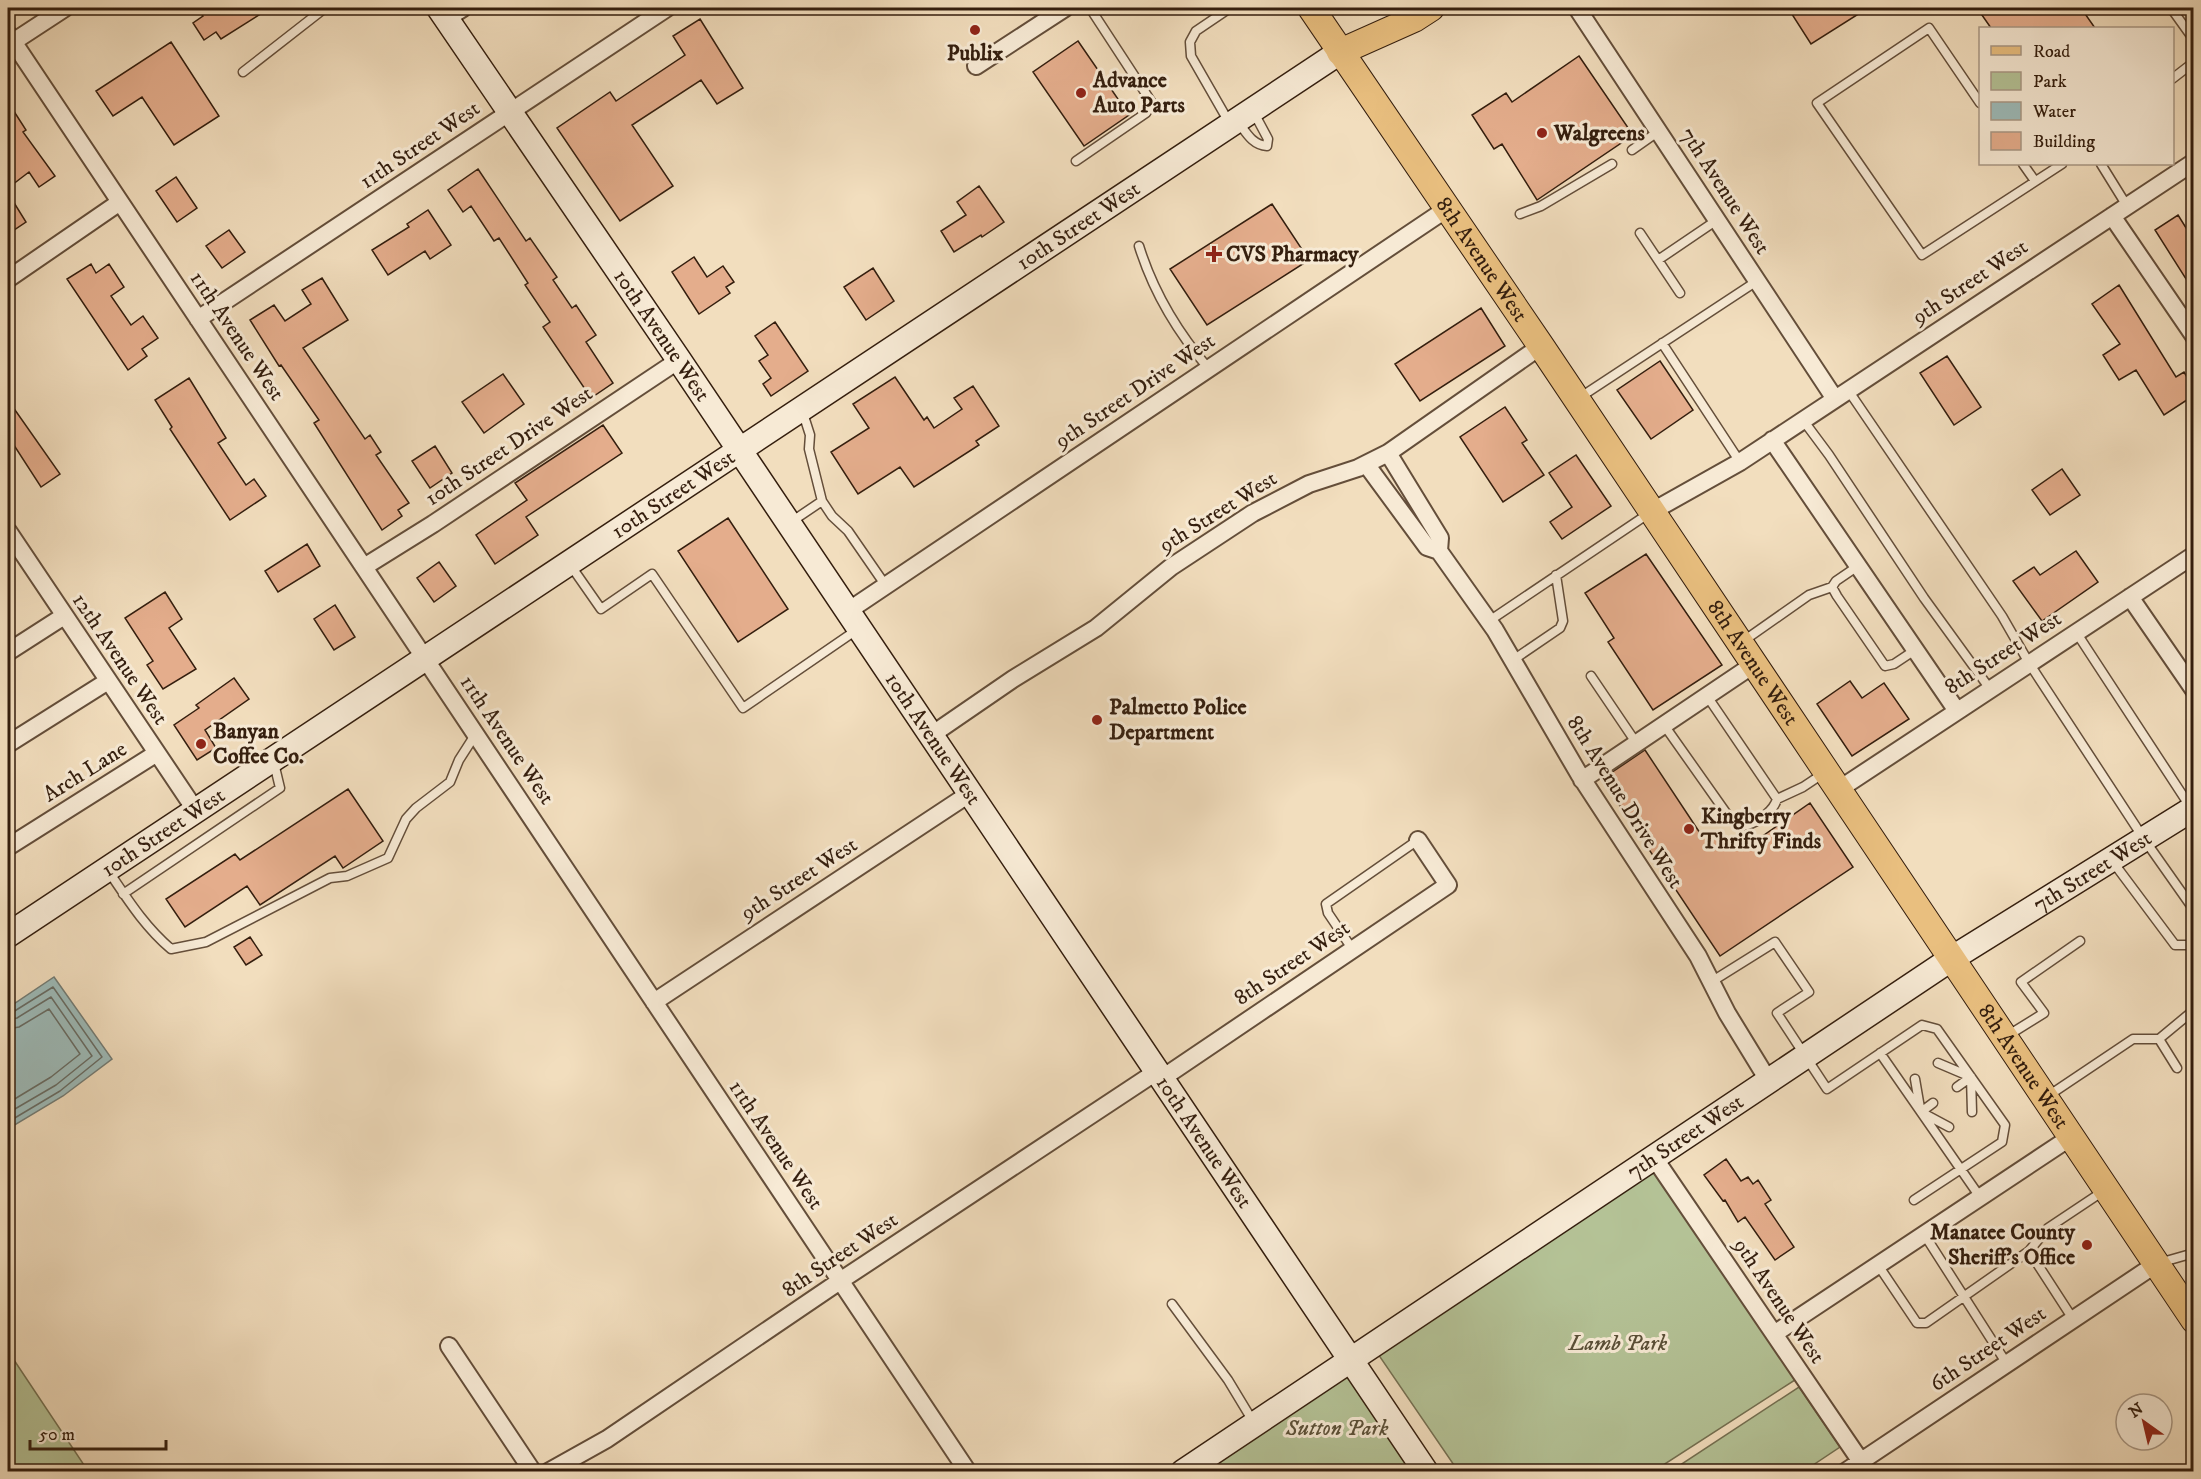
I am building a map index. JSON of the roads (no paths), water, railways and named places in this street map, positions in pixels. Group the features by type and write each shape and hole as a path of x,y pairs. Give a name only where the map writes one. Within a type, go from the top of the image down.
{"main road":[{"name":"8th Avenue West","path":"1311,8 1541,346 2156,1264 2192,1314"},
{"name":"10th Street West","path":"1340,52 1397,8"},
{"name":"10th Street West","path":"1340,52 1414,19 1431,8"}],"street":[{"path":"10,38 65,8"},
{"name":"11th Street West","path":"198,320 667,8"},
{"path":"976,66 1065,8"},
{"name":"7th Avenue West","path":"1577,8 1757,281 1842,395"},
{"name":"10th Avenue West","path":"449,11 510,113 679,360 1426,1472"},
{"name":"11th Avenue West","path":"10,38 968,1472"},
{"name":"10th Street West","path":"8,935 1340,52"},
{"name":"9th Street West","path":"1651,512 1740,462 2193,162"},
{"path":"8,279 120,202"},
{"name":"9th Street Drive West","path":"854,620 886,586 1448,208"},
{"path":"2112,216 2193,336"},
{"name":"9th Street West","path":"930,736 1013,679 1096,628 1171,567 1253,513 1309,484 1366,465 1388,453 1541,346"},
{"name":"10th Street Drive West","path":"364,567 679,360"},
{"path":"1772,440 1957,711"},
{"name":"8th Avenue Drive West","path":"1388,453 1440,538 1439,550 1514,660 1582,780 1698,957 1727,1013 1768,1080"},
{"name":"8th Avenue Drive West","path":"1366,465 1427,547 1439,550"},
{"name":"12th Avenue West","path":"8,531 196,811"},
{"name":"8th Street West","path":"1832,781 1957,711 2193,555"},
{"path":"2130,597 2193,690"},
{"path":"8,652 64,616"},
{"path":"1582,780 1707,696 1746,655"},
{"path":"8,744 108,681"},
{"name":"Arch Lane","path":"8,848 157,753"},
{"name":"9th Street West","path":"654,1002 969,794"},
{"name":"7th Street West","path":"1184,1472 1951,958 2192,808"},
{"name":"8th Street West","path":"548,1472 607,1439 840,1281 1353,950 1448,885 1418,840"},
{"path":"1774,1334 2071,1137"},
{"name":"9th Avenue West","path":"1653,1156 1864,1466"},
{"name":"6th Street West","path":"1845,1472 1864,1466 2007,1364 2156,1264"},
{"path":"449,1346 533,1472"}],"lane":[{"path":"243,72 325,8"},
{"path":"1076,161 1146,113 1152,104 1090,8"},
{"path":"1230,8 1196,31 1190,42 1191,56 1240,118"},
{"path":"2171,8 2193,40"},
{"path":"1979,102 1929,28 1817,103 1922,255 2060,165"},
{"path":"2174,77 2193,62"},
{"path":"1632,150 1659,131"},
{"path":"1520,214 1541,206 1612,164"},
{"path":"2024,165 2035,181"},
{"path":"2102,165 2127,206"},
{"path":"1658,260 1718,220"},
{"path":"1640,233 1680,292"},
{"path":"1138,246 1155,287 1171,316 1209,369"},
{"path":"1576,399 1757,281"},
{"path":"1662,343 1740,462"},
{"path":"1842,395 1996,607 2029,663 2193,910"},
{"path":"801,408 810,435 809,449 822,501 832,516 848,531 886,586"},
{"path":"1803,420 1848,482 1924,598 1990,689"},
{"path":"789,524 822,501"},
{"path":"1489,621 1651,512"},
{"path":"569,563 601,609 652,574 743,708 854,620"},
{"path":"1746,655 1809,595 1832,587 1836,581 1858,566"},
{"path":"1514,660 1560,628 1563,621 1562,602 1556,575"},
{"path":"1832,587 1885,666 1894,664 1915,650"},
{"path":"2076,632 2192,808"},
{"path":"1591,676 1637,744"},
{"path":"1707,696 1778,799"},
{"path":"1664,725 1729,818 1739,824 1748,825 1775,807 1778,799 1803,787 1832,781"},
{"path":"107,870 140,917 171,949 206,942 330,878 347,876 388,858 406,819 416,808 450,782 459,760 476,734"},
{"path":"123,894 280,789 273,759"},
{"path":"1353,950 1328,913 1326,904 1418,840"},
{"path":"2111,859 2175,945 2193,945"},
{"path":"2004,1037 2044,1013 2020,982 2080,941"},
{"path":"1711,982 1775,942 1809,992 1777,1013 1827,1089 1922,1025 1937,1029 2005,1125 2002,1142 1914,1200"},
{"path":"2045,1098 2133,1039 2159,1039 2193,1010"},
{"path":"2159,1039 2177,1068"},
{"path":"1880,1053 1980,1197"},
{"path":"1938,1063 1971,1077"},
{"path":"1957,1087 1971,1077"},
{"path":"1971,1077 1972,1112"},
{"path":"1914,1079 1921,1112 1949,1127"},
{"path":"1921,1112 1933,1103"},
{"path":"1878,1265 1917,1323 1926,1323 2029,1251 2048,1228 2106,1189"},
{"path":"1924,1234 2007,1364"},
{"path":"2029,1251 2073,1319"},
{"path":"2156,1264 2193,1253"},
{"path":"1172,1304 1228,1380 1255,1424"}],"water":[{"path":"54,977 112,1059 63,1096 8,1129 8,1008"}],"place":[{"name":"Publix","path":"975,30"},
{"name":"Advance Auto Parts","path":"1081,93"},
{"name":"Walgreens","path":"1542,133"},
{"name":"CVS Pharmacy","path":"1214,254"},
{"name":"Palmetto Police Department","path":"1097,720"},
{"name":"Banyan Coffee Co.","path":"201,744"},
{"name":"Kingberry Thrifty Finds","path":"1689,829"},
{"name":"Manatee County Sheriff's Office","path":"2087,1245"}],"park label":[{"name":"Lamb Park","path":"1618,1343"},
{"name":"Sutton Park","path":"1337,1428"}]}
